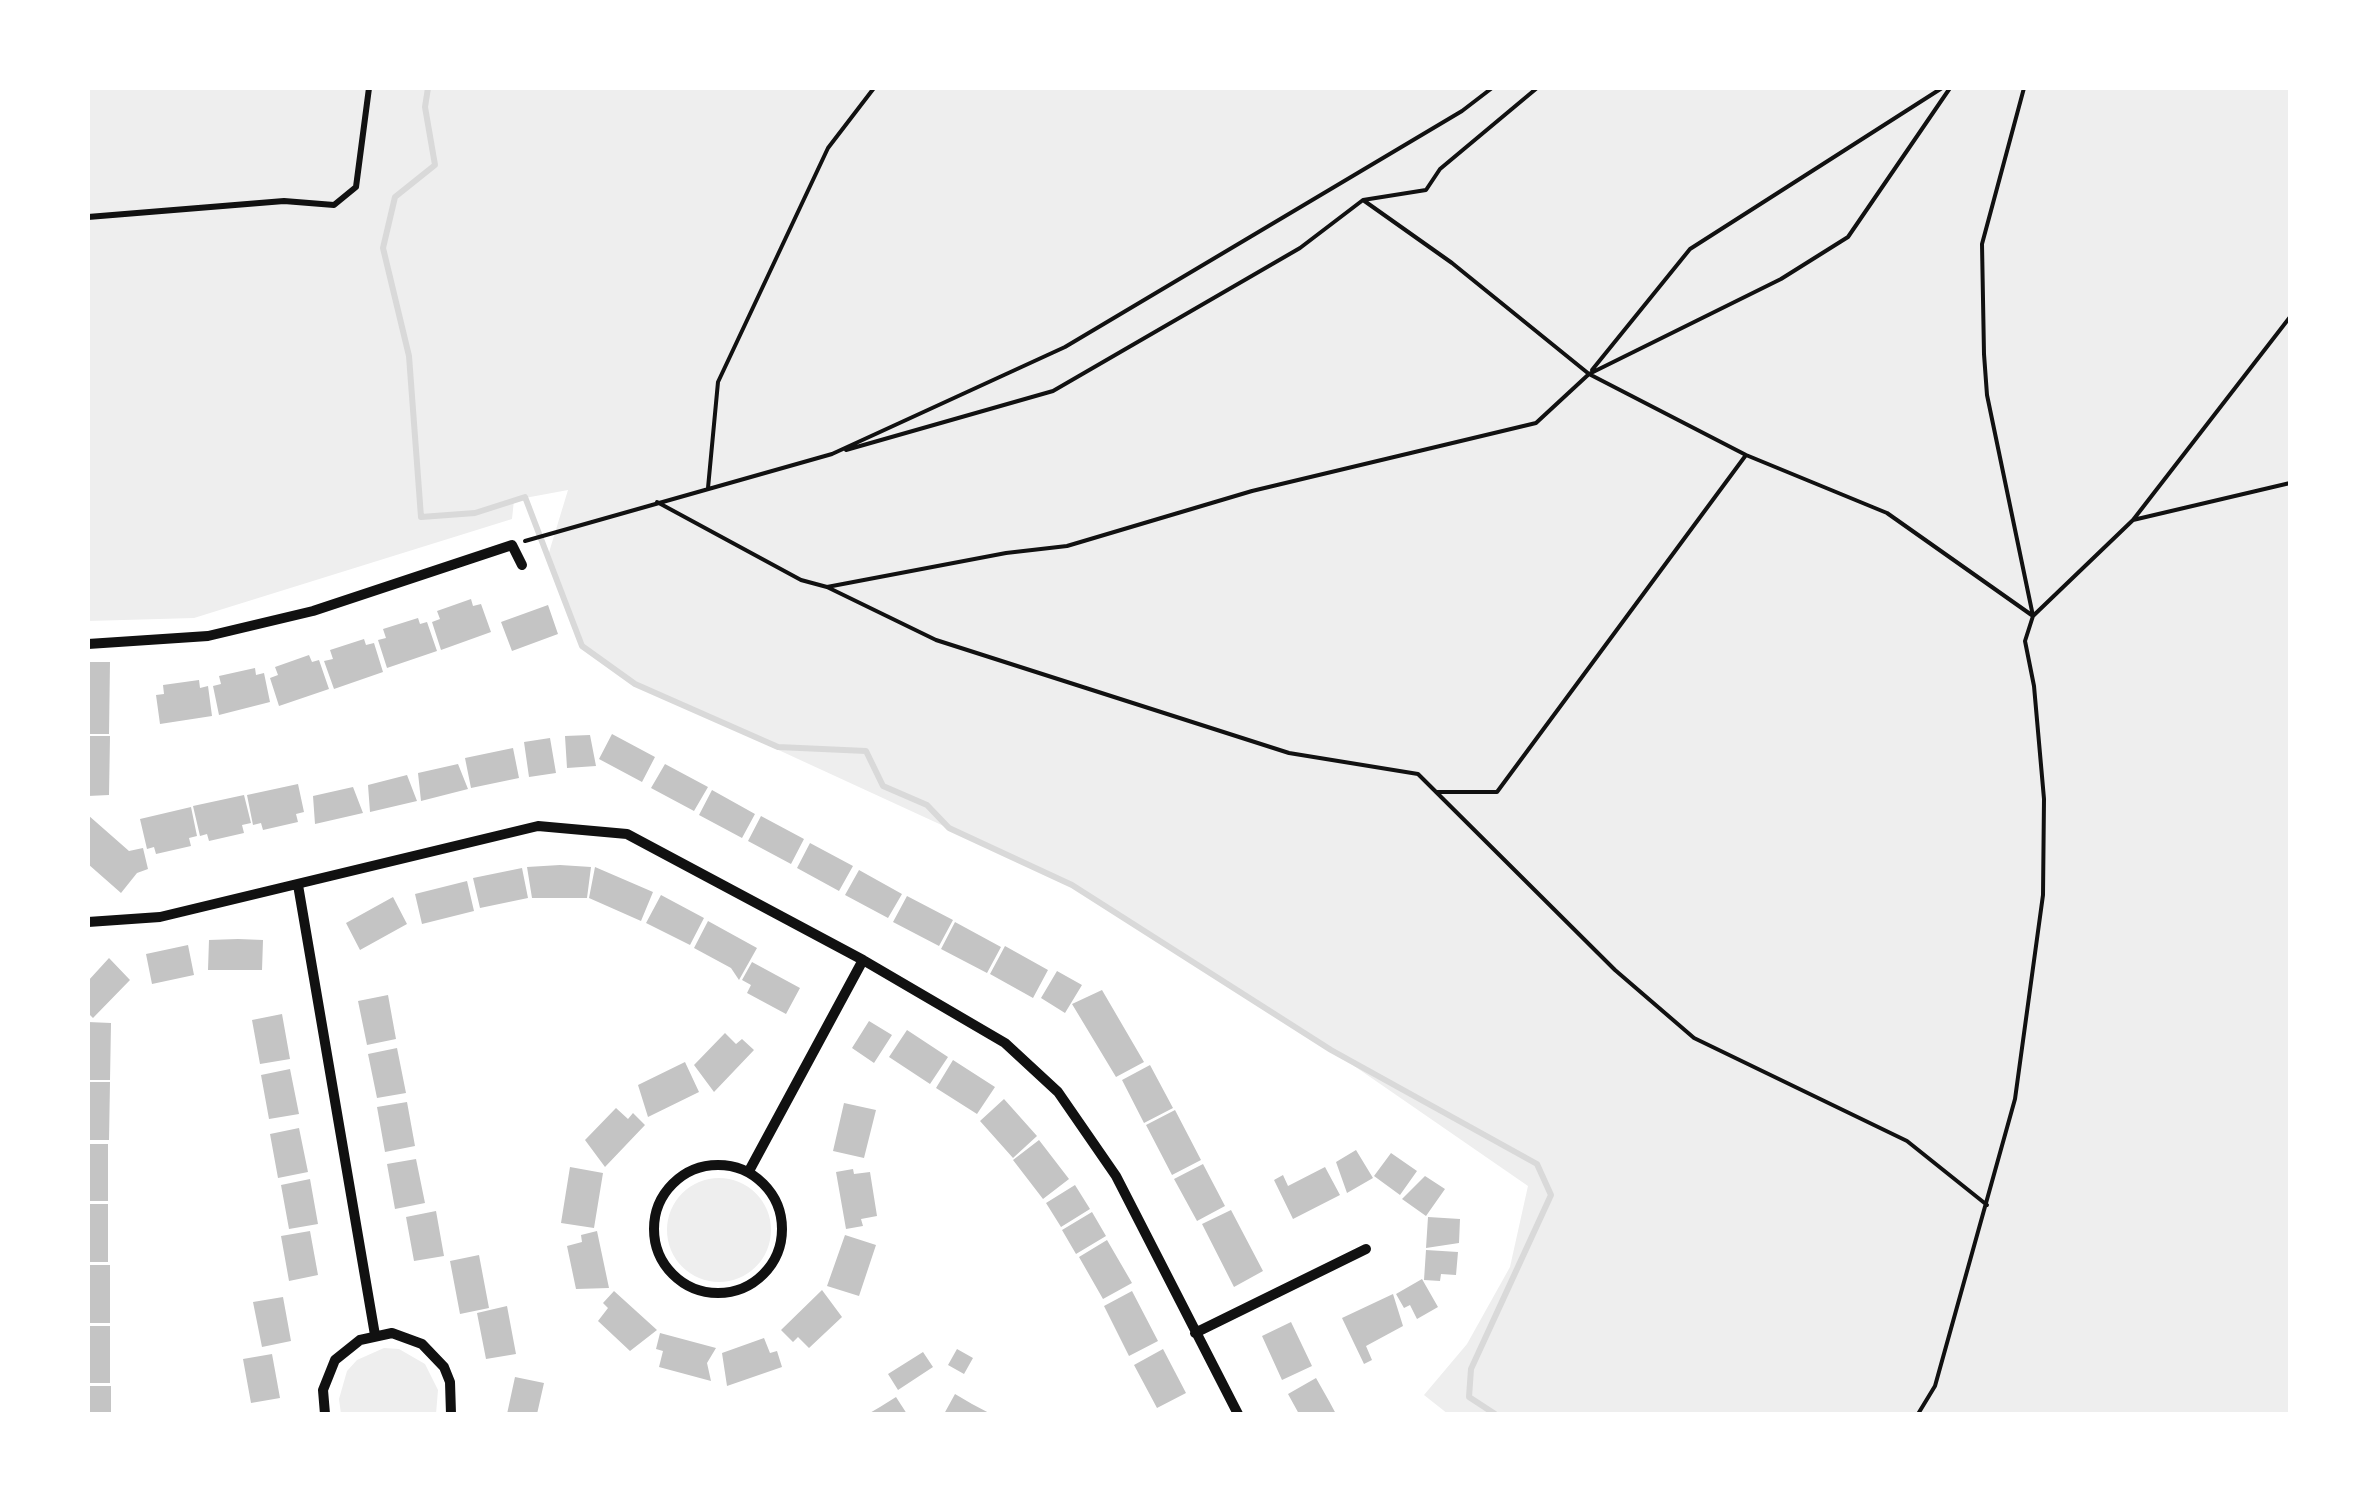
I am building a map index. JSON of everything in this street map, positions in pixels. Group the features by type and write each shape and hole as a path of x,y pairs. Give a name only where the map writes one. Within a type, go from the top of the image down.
{"street":[{"path":"88,644 208,636 313,611 512,545 522,565"},
{"path":"88,922 160,917 538,826 627,834 671,854 1005,1042 1058,1092 1116,1176 1238,1414"},
{"path":"298,884 376,1334"},
{"path":"749,1172 863,960"},
{"path":"724,1164 749,1172 766,1186 781,1214 780,1246 774,1261 752,1284 721,1293 690,1286 676,1278 658,1251 654,1219 667,1190 692,1170 724,1164"},
{"path":"1195,1333 1366,1249"},
{"path":"325,1414 323,1390 335,1360 346,1348 376,1334 408,1337 435,1354 450,1382 450,1414"}],"lane":[{"path":"88,217 284,201 334,205 356,187 368,88"}],"path":[{"path":"708,488 718,382 828,148 874,88"},
{"path":"832,454 1065,347 1462,111 1492,88"},
{"path":"525,541 1052,391 1300,248 1363,200 1426,190 1440,170 1537,88"},
{"path":"827,587 1006,552 1066,546 1252,491 1536,422 1589,374 1690,248 1942,88"},
{"path":"1589,374 1781,279 1848,237 1950,88"},
{"path":"2024,88 1982,244 1982,262 1988,395 2034,616"},
{"path":"1363,200 1452,263 1589,374 1746,455 1887,514 2034,616"},
{"path":"1918,1414 1935,1386 2015,1099 2044,895 2044,800 2034,686 2025,641 2034,616 2133,520 2290,317"},
{"path":"1437,792 1497,792 1746,455"},
{"path":"2133,520 2290,483"},
{"path":"657,502 801,580 827,587 936,640 1050,680 1290,753 1418,774 1615,970 1694,1038 1907,1141 1987,1205"}],"shaded area":[{"path":"88,88 2290,88 2290,1414 1448,1414 1424,1395 1467,1344 1510,1267 1528,1186 1331,1050 1072,885 635,684 582,646 547,559 568,490 514,500 512,519 194,618 88,621"},
{"path":"719,1178 739,1182 762,1201 771,1230 767,1250 748,1273 719,1282 699,1278 676,1259 667,1230 671,1210 690,1187"},
{"path":"384,1348 399,1349 425,1364 438,1390 436,1414 341,1414 339,1399 347,1371 357,1360"}],"building":[{"path":"471,599 473,606 481,604 491,632 441,650 432,622 440,619 437,611"},
{"path":"548,605 558,634 512,651 501,622"},
{"path":"418,618 420,624 427,622 437,651 387,668 378,640 386,638 383,629"},
{"path":"364,639 366,645 374,643 383,672 334,689 324,661 333,659 330,650"},
{"path":"309,655 312,662 319,660 329,689 279,706 270,678 278,675 275,667"},
{"path":"88,662 110,662 109,734 88,734"},
{"path":"255,668 256,675 264,673 270,702 219,715 213,686 221,684 219,676"},
{"path":"199,680 200,688 208,686 212,716 160,724 156,695 164,694 163,685"},
{"path":"612,734 655,757 642,782 599,759"},
{"path":"590,735 596,766 567,768 565,736"},
{"path":"88,736 110,736 109,795 88,796"},
{"path":"550,738 556,773 529,777 524,742"},
{"path":"513,748 519,778 471,788 465,758"},
{"path":"458,764 468,789 421,801 418,773"},
{"path":"665,764 708,787 694,811 651,788"},
{"path":"407,775 417,801 370,812 368,785"},
{"path":"298,784 304,812 296,814 298,822 263,830 261,823 253,825 247,795"},
{"path":"353,787 363,813 315,824 313,796"},
{"path":"712,790 755,814 742,838 699,815"},
{"path":"244,795 251,823 242,825 244,833 209,841 207,834 200,836 193,806"},
{"path":"191,807 197,836 189,838 191,846 156,854 154,847 147,849 140,819"},
{"path":"88,815 129,851 143,848 148,869 137,873 121,893 88,864"},
{"path":"761,816 804,839 791,864 748,841"},
{"path":"810,843 853,866 839,891 797,868"},
{"path":"527,867 591,867 587,898 532,898"},
{"path":"595,867 653,892 641,921 589,898"},
{"path":"522,868 528,898 480,908 473,878"},
{"path":"859,870 902,894 888,918 845,895"},
{"path":"467,881 474,911 422,924 415,894"},
{"path":"661,895 704,918 690,945 646,923"},
{"path":"907,896 953,920 939,946 893,922"},
{"path":"393,897 407,924 360,950 346,923"},
{"path":"708,921 757,948 739,980 731,968 694,948"},
{"path":"955,922 1001,947 987,973 941,949"},
{"path":"209,940 263,940 262,970 208,970"},
{"path":"188,945 194,975 152,984 146,954"},
{"path":"1005,946 1048,970 1033,998 990,974"},
{"path":"109,958 130,980 93,1018 88,1013 88,981"},
{"path":"752,962 800,988 786,1014 747,993 751,985 742,980"},
{"path":"1057,971 1082,985 1065,1013 1041,998"},
{"path":"1102,990 1144,1062 1116,1077 1072,1004"},
{"path":"388,995 396,1039 367,1045 358,1001"},
{"path":"282,1014 290,1059 260,1064 252,1020"},
{"path":"869,1021 892,1035 874,1063 852,1048"},
{"path":"88,1022 111,1023 110,1080 88,1080"},
{"path":"907,1030 948,1057 930,1084 889,1057"},
{"path":"725,1033 736,1044 742,1039 754,1050 714,1092 694,1065"},
{"path":"397,1048 406,1093 377,1098 368,1054"},
{"path":"953,1060 995,1087 977,1114 936,1088"},
{"path":"685,1062 699,1092 648,1117 638,1085"},
{"path":"1150,1065 1173,1108 1144,1123 1122,1080"},
{"path":"290,1069 299,1114 269,1119 261,1075"},
{"path":"88,1082 110,1082 109,1140 88,1140"},
{"path":"1004,1099 1037,1136 1013,1158 980,1121"},
{"path":"407,1102 415,1146 385,1152 377,1107"},
{"path":"844,1103 876,1110 864,1158 833,1151"},
{"path":"616,1108 628,1119 633,1113 645,1125 605,1167 585,1140"},
{"path":"1175,1110 1201,1160 1172,1175 1146,1125"},
{"path":"299,1128 308,1172 278,1178 270,1134"},
{"path":"1039,1140 1069,1179 1043,1199 1013,1160"},
{"path":"88,1144 108,1144 108,1201 88,1201"},
{"path":"1356,1150 1373,1178 1347,1193 1336,1162"},
{"path":"1391,1153 1417,1171 1400,1195 1374,1176"},
{"path":"416,1159 425,1203 395,1209 387,1164"},
{"path":"1203,1164 1225,1206 1197,1221 1174,1179"},
{"path":"570,1167 603,1173 594,1228 561,1223"},
{"path":"1325,1167 1340,1195 1293,1219 1274,1180 1283,1175 1288,1186"},
{"path":"853,1169 854,1174 870,1172 877,1216 861,1219 863,1226 846,1229 836,1172"},
{"path":"1425,1176 1445,1189 1426,1216 1402,1199"},
{"path":"310,1179 318,1224 289,1229 281,1185"},
{"path":"1075,1185 1090,1209 1061,1227 1046,1203"},
{"path":"88,1204 108,1204 108,1262 88,1262"},
{"path":"1231,1210 1263,1271 1234,1287 1202,1224"},
{"path":"436,1211 444,1256 414,1261 406,1217"},
{"path":"1092,1212 1106,1236 1076,1254 1062,1230"},
{"path":"1428,1217 1460,1219 1459,1243 1426,1248"},
{"path":"310,1231 318,1275 289,1281 281,1236"},
{"path":"597,1231 609,1288 576,1289 567,1246 582,1242 581,1235"},
{"path":"845,1235 876,1245 859,1296 827,1286"},
{"path":"1107,1240 1132,1283 1103,1299 1079,1257"},
{"path":"1426,1250 1458,1252 1456,1275 1441,1274 1440,1281 1424,1280"},
{"path":"479,1255 489,1308 460,1314 450,1261"},
{"path":"88,1265 110,1265 110,1323 88,1323"},
{"path":"1422,1279 1438,1307 1417,1319 1410,1305 1404,1308 1396,1294"},
{"path":"822,1290 842,1317 809,1348 798,1337 793,1342 781,1330"},
{"path":"614,1291 657,1330 630,1351 598,1321 608,1308 603,1303"},
{"path":"1132,1291 1158,1341 1129,1356 1104,1306"},
{"path":"1393,1294 1403,1326 1366,1346 1372,1360 1364,1364 1342,1318"},
{"path":"283,1297 291,1341 262,1347 253,1302"},
{"path":"507,1306 516,1354 486,1359 477,1313"},
{"path":"1291,1322 1312,1366 1282,1380 1262,1336"},
{"path":"88,1326 110,1326 110,1383 88,1383"},
{"path":"660,1333 716,1348 707,1363 711,1381 659,1367 663,1351 656,1349"},
{"path":"764,1338 770,1353 777,1351 782,1367 727,1386 722,1353"},
{"path":"957,1349 973,1358 964,1374 948,1365"},
{"path":"1163,1349 1186,1393 1157,1408 1134,1365"},
{"path":"923,1352 933,1367 898,1390 888,1374"},
{"path":"272,1354 280,1398 251,1403 243,1359"},
{"path":"515,1377 544,1383 537,1414 507,1414"},
{"path":"1316,1378 1336,1414 1299,1414 1288,1394"},
{"path":"88,1386 111,1386 111,1414 88,1414"},
{"path":"955,1394 972,1404 991,1414 944,1414"},
{"path":"896,1397 907,1414 868,1414 880,1407"}],"waterway":[{"path":"428,88 425,107 435,165 395,197 383,248 409,356 421,517 475,513 525,497 582,646 635,684 778,747 866,751 883,786 927,805 949,828 1072,885 1331,1050 1537,1164 1551,1195 1471,1369 1469,1397 1495,1414"}]}
